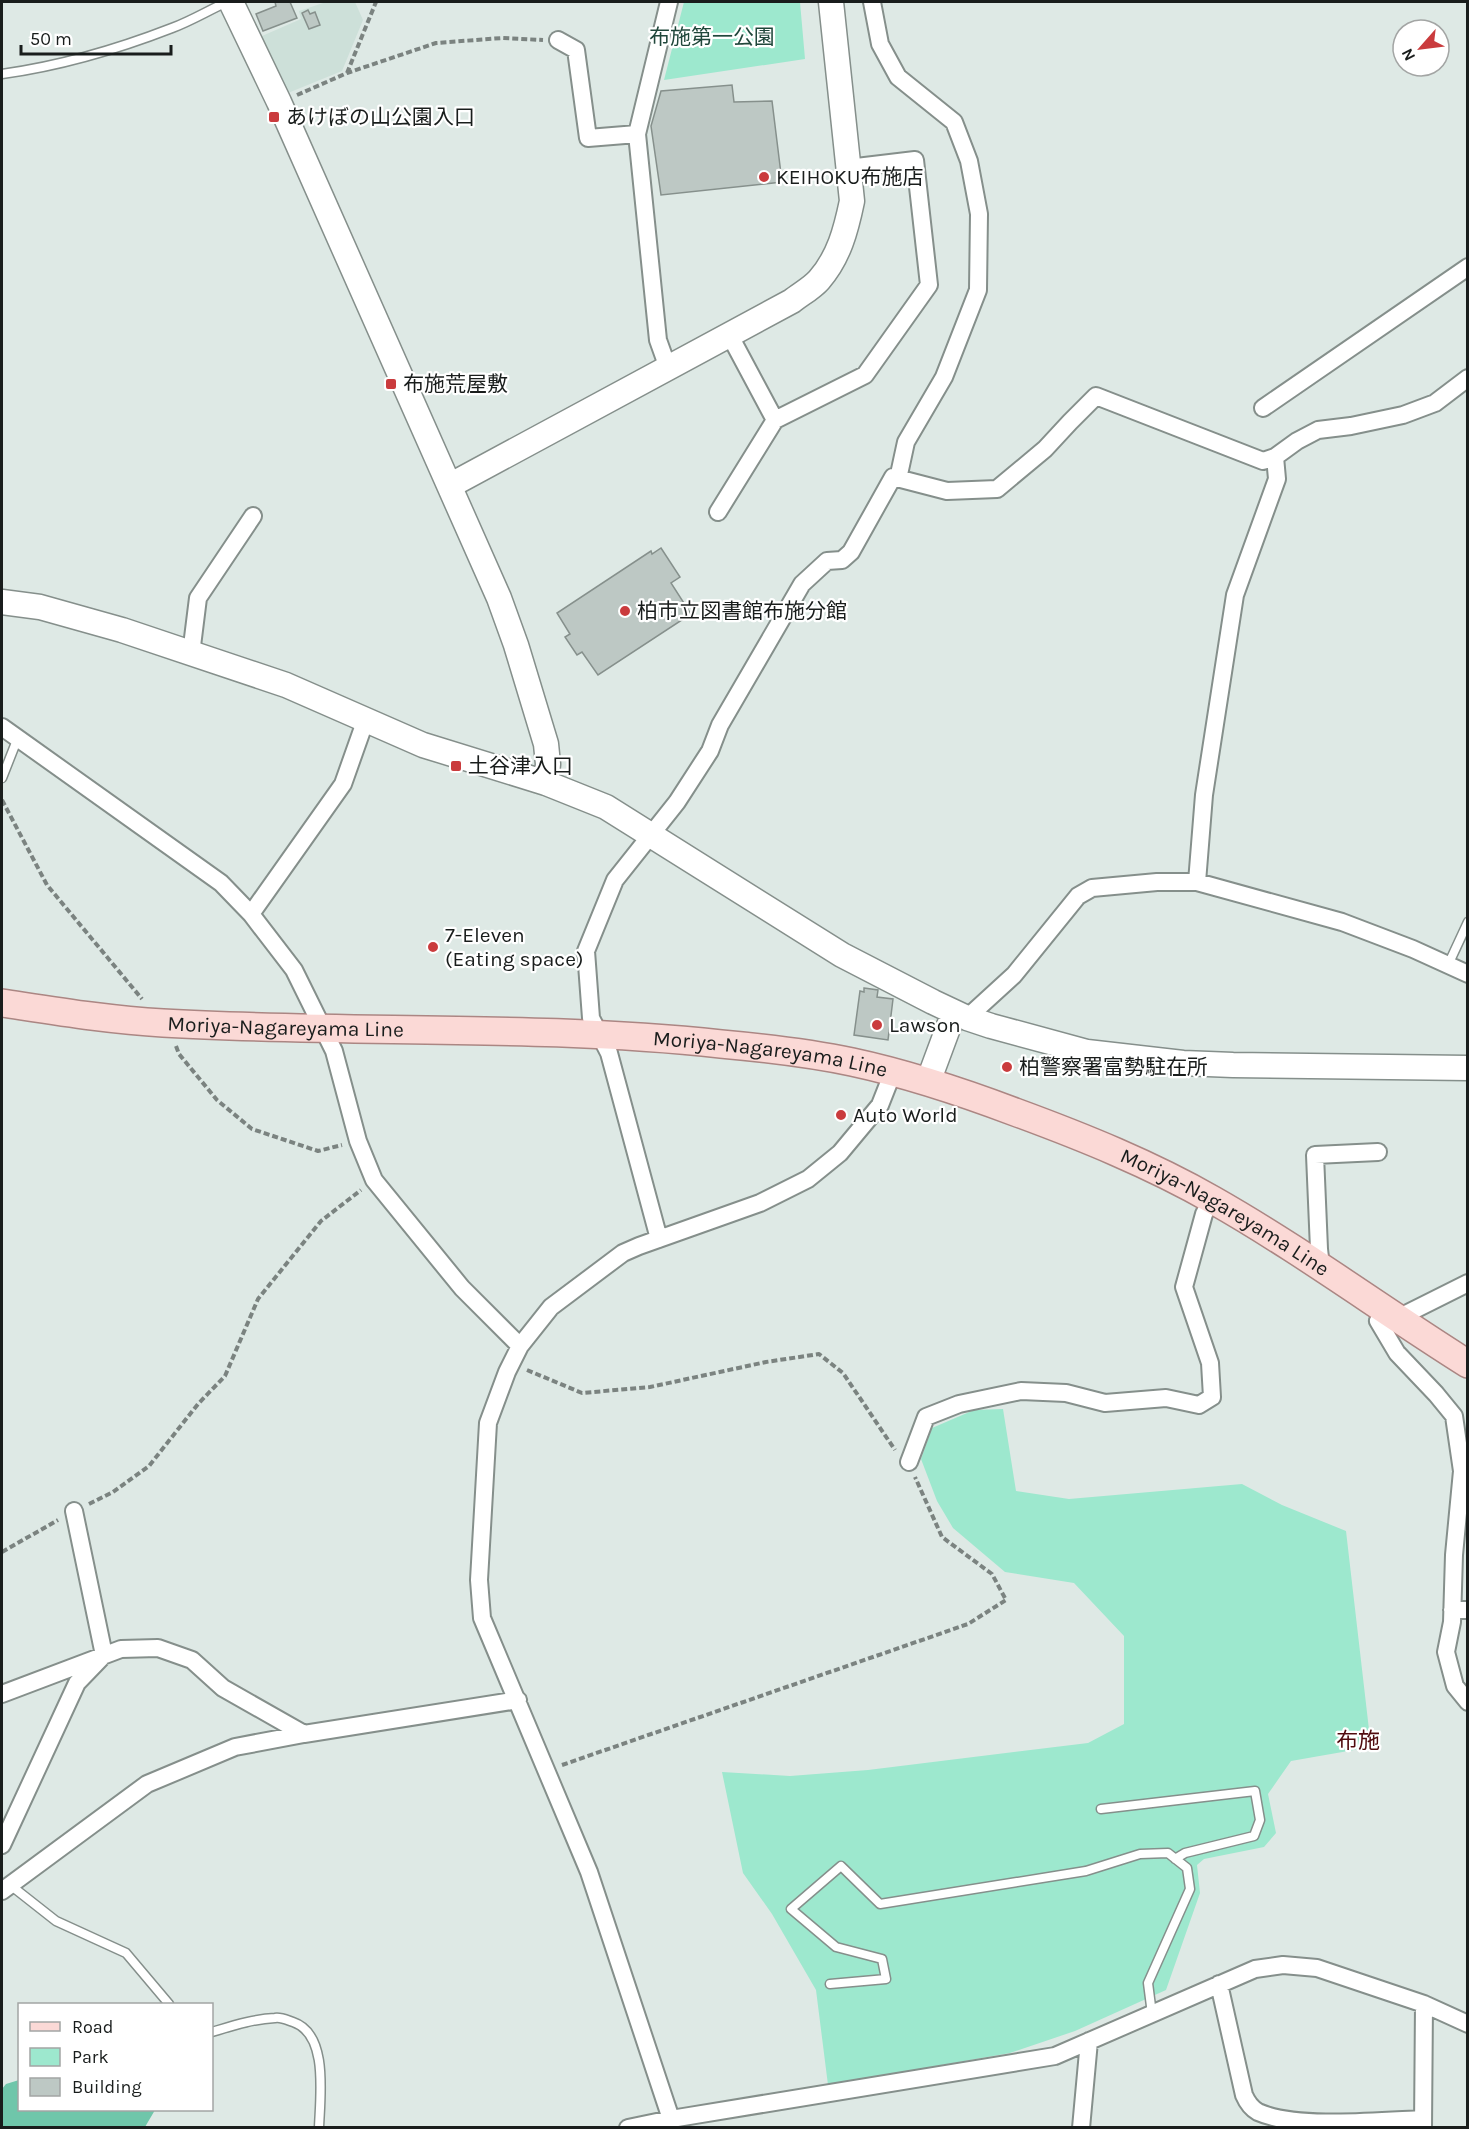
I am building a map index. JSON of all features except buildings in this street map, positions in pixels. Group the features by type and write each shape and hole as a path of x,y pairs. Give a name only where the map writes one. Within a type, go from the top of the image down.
{"main road":[{"name":"Moriya-Nagareyama Line","path":"2,1003 106,1018 161,1023 500,1031 679,1039 794,1052 893,1072 974,1096 1111,1149 1212,1199 1321,1266 1467,1364"}],"street":[{"path":"229,2 279,102 451,485 499,598 546,744 548,764 546,783"},
{"path":"668,368 658,340 637,134 669,2"},
{"path":"451,485 792,301 818,282 835,257 846,230 852,201 831,2"},
{"path":"872,2 880,44 898,76 954,122 969,161 979,214 978,290 944,376 906,442 898,479"},
{"path":"558,40 576,50 588,138 637,134"},
{"path":"718,512 776,420 865,375 929,285 915,160 849,168"},
{"path":"1263,408 1467,267"},
{"path":"729,334 776,420"},
{"path":"659,1239 609,1053 591,1018 586,951 615,880 677,802 710,751 720,725 802,584 827,561 842,560 851,552 893,477 947,491 997,489 1045,449 1096,396 1263,461 1275,457 1297,441 1318,430 1352,426 1392,417 1435,403 1467,378"},
{"path":"1197,882 1204,795 1235,595 1277,479 1275,457"},
{"path":"191,654 198,598 253,516"},
{"path":"2,602 40,607 122,630 286,685 423,745 546,783 606,807 842,955 961,1015 1087,1052 1183,1063 1467,1068"},
{"path":"251,914 343,784 366,719"},
{"path":"2,727 17,740 212,876 251,914 294,970 334,1051 358,1142 374,1180 462,1288 520,1346"},
{"path":"928,1082 961,1015 1014,975 1078,896 1092,888 1158,882 1197,882 1342,922 1413,949 1467,974"},
{"path":"672,2123 589,1872 482,1618 479,1580 488,1423 520,1346 551,1307 623,1253 760,1203 808,1179 840,1153 880,1106 893,1072"},
{"path":"1321,1266 1315,1155 1378,1152"},
{"path":"909,1462 926,1417 959,1404 1021,1391 1066,1393 1105,1403 1166,1398 1199,1405 1212,1397 1210,1363 1184,1287 1204,1214 1212,1199"},
{"path":"1467,1283 1378,1322 1397,1353 1454,1416 1462,1471 1457,1507 1460,1610 1446,1652 1455,1686 1467,1702"},
{"path":"74,1511 104,1655"},
{"path":"2,1694 121,1649 158,1648 192,1660 223,1688 304,1734"},
{"path":"2,1845 77,1683 104,1655"},
{"path":"5,1888 147,1784 235,1747 518,1700"},
{"path":"627,2127 672,2123 1055,2056 1254,1969 1282,1965 1317,1968 1424,2004 1467,2024"},
{"path":"1219,1984 1248,2104 1258,2112 1274,2119 1312,2126 1423,2123 1424,2004"},
{"path":"1081,2127 1089,2042"}],"lane":[{"path":"2,74 36,69 82,57 174,27 229,2"},
{"path":"2,778 17,740"},
{"path":"1448,965 1467,922"},
{"path":"1101,1809 1255,1791 1260,1820 1254,1836 1185,1853 1175,1859"},
{"path":"830,1984 886,1979 882,1959 836,1947 791,1909 841,1866 880,1904 1086,1870 1140,1854 1168,1854 1187,1868 1190,1889 1148,1983 1152,2014"},
{"path":"5,1888 56,1921 126,1953 168,2003"},
{"path":"213,2032 278,2017 303,2026 318,2046 320,2127"}],"path":[{"path":"347,73 376,2"},
{"path":"279,102 347,73 436,42 502,38 558,40"},
{"path":"2,1552 74,1511 113,1492 149,1466 198,1404 225,1376 258,1299 321,1221 374,1180"},
{"path":"512,1364 582,1393 650,1387 766,1362 819,1354 843,1373 891,1445 909,1462 942,1537 992,1574 1005,1600 968,1624 547,1770"}],"shaded area":[{"path":"326,2 355,2 363,20 342,71 288,93 262,36 301,19 299,11"}],"green space":[{"name":"布施第一公園","path":"684,2 800,2 805,59 664,80"},
{"path":"1003,1409 1016,1491 1069,1499 1242,1484 1282,1505 1346,1531 1371,1747 1291,1761 1268,1794 1276,1833 1264,1847 1204,1859 1197,1865 1200,1893 1166,1990 1075,2031 1010,2053 828,2085 816,1990 772,1914 743,1873 722,1772 790,1776 868,1770 1088,1743 1124,1724 1124,1636 1074,1583 1005,1572 953,1528 937,1501 921,1459 932,1428 974,1410"},
{"path":"18,2080 18,2111 154,2111 145,2127 2,2127 2,2089 6,2084"}],"place":[{"name":"あけぼの山公園入口","path":"274,117"},
{"name":"KEIHOKU布施店","path":"764,177"},
{"name":"布施荒屋敷","path":"391,384"},
{"name":"柏市立図書館布施分館","path":"625,611"},
{"name":"土谷津入口","path":"456,766"},
{"name":"7-Eleven (Eating space)","path":"433,947"},
{"name":"Lawson","path":"877,1025"},
{"name":"柏警察署富勢駐在所","path":"1007,1067"},
{"name":"Auto World","path":"841,1115"}],"district":[{"name":"布施","path":"1358,1740"}]}
